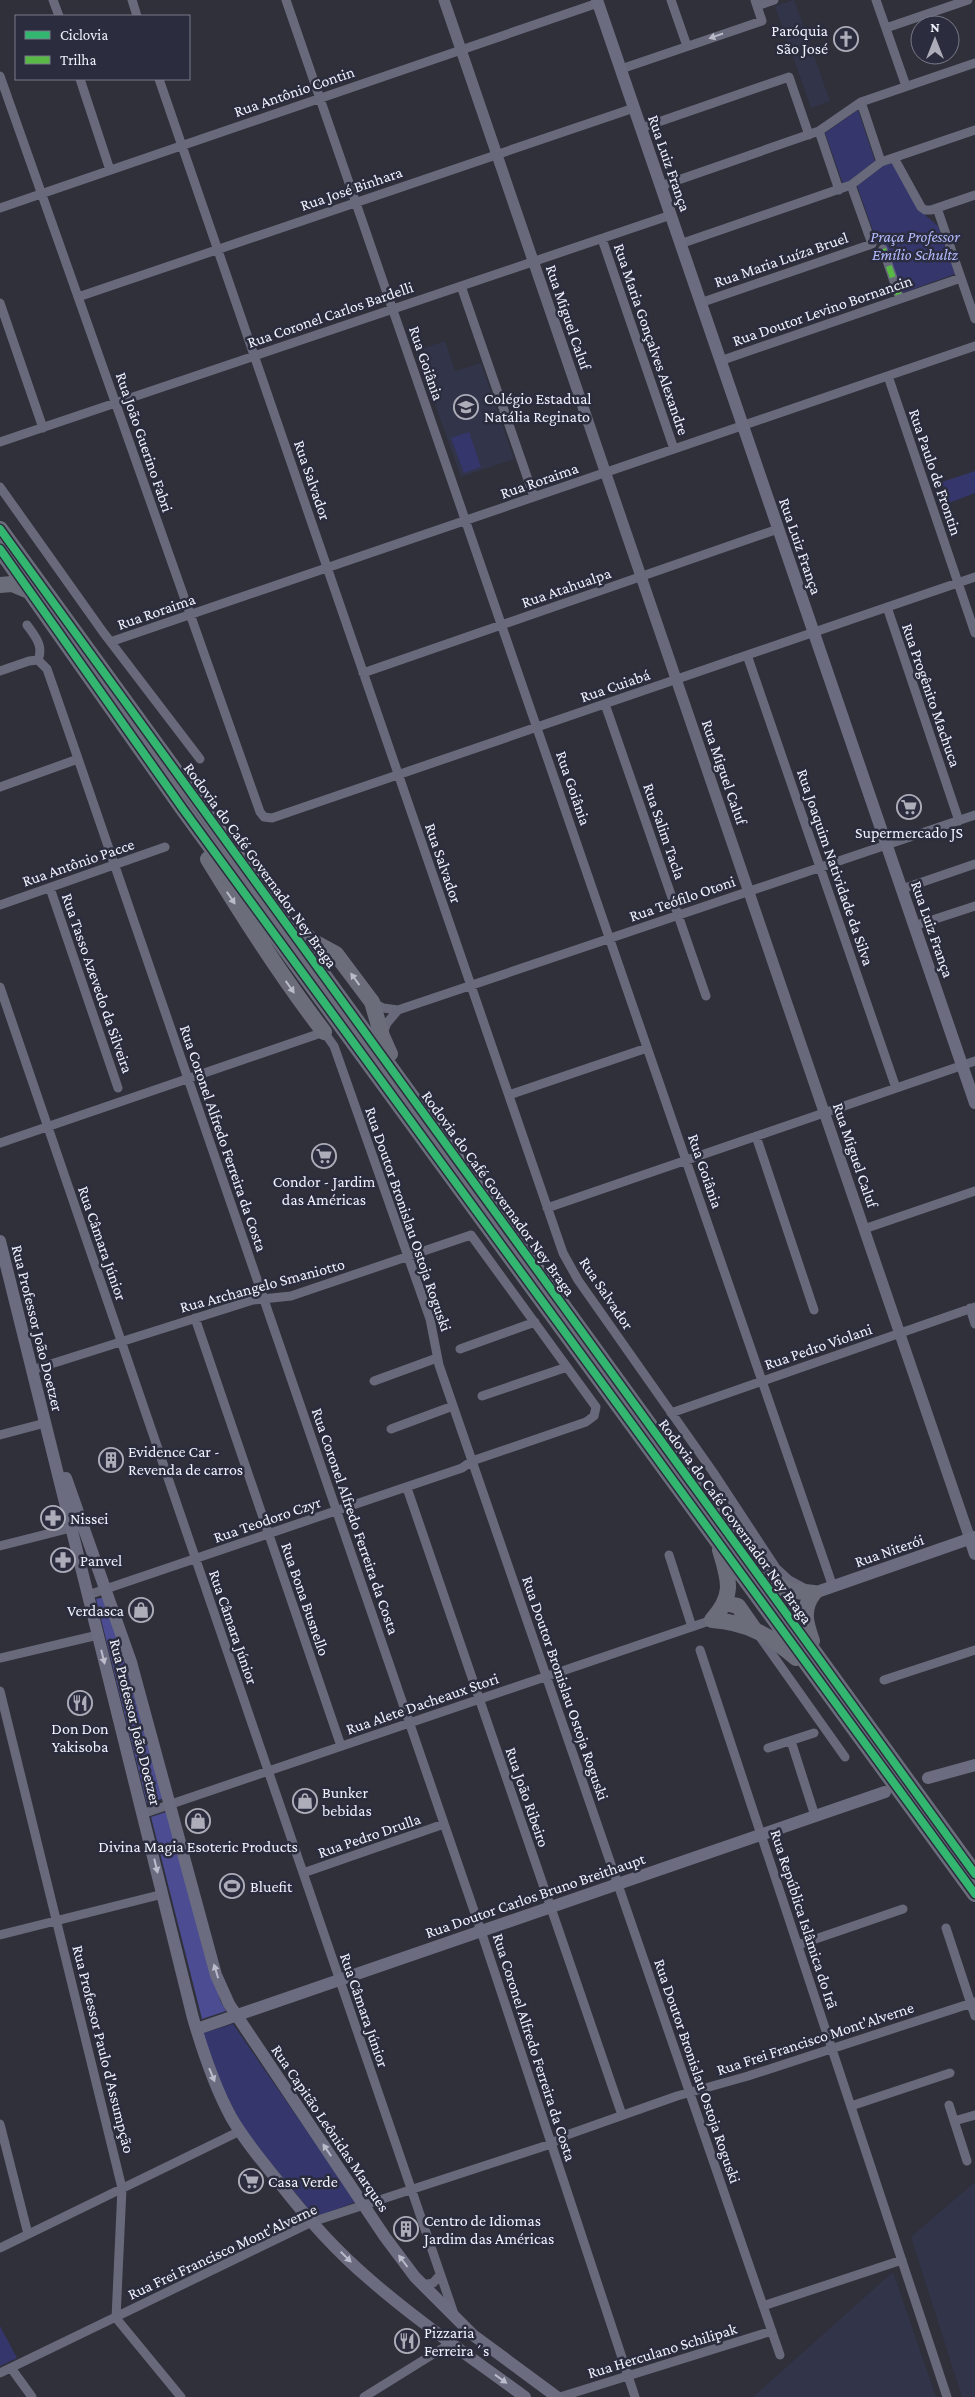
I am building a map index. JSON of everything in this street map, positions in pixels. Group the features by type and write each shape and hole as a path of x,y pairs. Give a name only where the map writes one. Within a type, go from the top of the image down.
{"highway":[{"name":"Rodovia do Café Governador Ney Braga","path":"0,529 975,1874"},
{"name":"Rodovia do Café Governador Ney Braga","path":"1,551 32,592 183,809 975,1894"},
{"path":"0,579 1,551"},
{"path":"0,585 12,584 32,592"},
{"path":"183,809 226,890 292,990 324,1032"},
{"path":"246,869 267,888 307,937 336,954 372,1002 382,1036 415,1100"},
{"path":"712,1620 725,1603 728,1594 728,1579 715,1536"},
{"path":"752,1566 786,1590 814,1593 806,1606 805,1615 816,1655"},
{"path":"725,1603 727,1612 736,1622"},
{"path":"725,1603 738,1606 754,1629"},
{"path":"712,1620 736,1622 754,1629 776,1642 816,1675"}],"main road":[{"name":"Rua Luiz França","path":"598,2 975,1103"},
{"name":"Rua Professor João Doetzer","path":"0,1241 197,2029"},
{"name":"Rua Professor João Doetzer","path":"45,1423 107,1589 131,1662 216,1975 236,2016"},
{"name":"Rua Miguel Caluf","path":"972,1538 975,1554"},
{"name":"Rua Niterói","path":"814,1593 972,1538"},
{"path":"928,1778 975,1765"},
{"name":"Rua Doutor Carlos Bruno Breithaupt","path":"197,2029 884,1792"},
{"name":"Rua Capitão Leônidas Marques","path":"236,2016 393,2249 422,2285 457,2321 492,2351 559,2397"},
{"path":"197,2029 214,2080 240,2132 312,2222 367,2277 451,2343 525,2397"}],"street":[{"path":"53,0 59,15"},
{"path":"132,0 137,15"},
{"name":"Rua Goiânia","path":"286,0 833,1586"},
{"name":"Rua Miguel Caluf","path":"444,0 824,1113 972,1538"},
{"path":"670,0 686,46"},
{"path":"621,69 762,21 756,3 774,0"},
{"path":"876,0 906,86"},
{"path":"886,28 968,0"},
{"name":"Rua Antônio Contin","path":"0,208 598,2"},
{"path":"660,186 809,135 819,131 861,102 975,63"},
{"name":"Rua João Guerino Fabri","path":"0,76 260,812 264,817"},
{"path":"641,128 789,77 809,135"},
{"path":"80,80 110,170"},
{"name":"Rua Salvador","path":"159,80 547,1208 572,1271 731,1498 776,1568 789,1580 814,1593"},
{"path":"861,102 881,162"},
{"name":"Rua José Binhara","path":"78,297 634,108"},
{"path":"680,244 839,190 851,185 881,162 975,130"},
{"path":"819,131 839,190"},
{"path":"894,158 921,207 928,211 975,195"},
{"name":"Rua Maria Luíza Bruel","path":"700,303 872,244 851,185"},
{"path":"937,208 975,319"},
{"name":"Rua Coronel Carlos Bardelli","path":"0,442 671,215"},
{"name":"Rua Maria Gonçalves Alexandre","path":"602,239 674,449"},
{"path":"883,249 900,299"},
{"name":"Rua Doutor Levino Bornancin","path":"720,361 961,278"},
{"path":"461,286 534,497"},
{"path":"0,303 43,428"},
{"name":"Rua Roraima","path":"113,641 975,346"},
{"name":"Rua Paulo de Frontin","path":"888,376 975,634"},
{"path":"0,487 104,632 113,641 200,759"},
{"name":"Rua Atahualpa","path":"363,673 778,529"},
{"name":"Rua Cuiabá","path":"264,817 272,818 975,577"},
{"name":"Rua Progênito Machuca","path":"887,607 959,821"},
{"path":"0,671 29,661 38,660 41,650 40,645 27,625"},
{"name":"Rua Joaquim Natividade da Silva","path":"747,655 896,1088"},
{"name":"Rua Coronel Alfredo Ferreira da Costa","path":"38,660 47,668 410,1723 635,2397"},
{"name":"Rua Salim Tacla","path":"606,704 706,996"},
{"path":"0,787 78,759"},
{"name":"Rua Teófilo Otoni","path":"398,1010 975,815"},
{"name":"Rua Antônio Pacce","path":"0,905 165,847"},
{"path":"902,889 975,864"},
{"name":"Rua Tasso Azevedo da Silveira","path":"50,888 118,1088"},
{"path":"914,926 975,906"},
{"name":"Rua Câmara Júnior","path":"0,987 457,2321"},
{"path":"372,1002 383,1008 398,1010"},
{"path":"382,1036 387,1023 398,1010"},
{"path":"0,1143 324,1032"},
{"name":"Rua Doutor Bronislau Ostoja Roguski","path":"324,1032 336,1052 432,1326 437,1358 453,1406 780,2355"},
{"path":"508,1095 647,1048"},
{"path":"547,1208 975,1061"},
{"path":"756,1136 814,1310"},
{"path":"864,1229 975,1191"},
{"name":"Rua Archangelo Smaniotto","path":"32,1370 253,1300 290,1296 471,1235 535,1322"},
{"path":"972,1308 975,1324"},
{"name":"Rua Pedro Violani","path":"672,1413 972,1308"},
{"name":"Rua Bona Busnello","path":"196,1318 341,1746"},
{"path":"460,1349 535,1322 568,1367 482,1396"},
{"path":"374,1381 437,1358"},
{"name":"Rua Teodoro Czyr","path":"88,1595 407,1488 462,1468 472,1460 586,1422 594,1416 595,1403 568,1367"},
{"path":"391,1429 453,1406"},
{"path":"0,1435 45,1423"},
{"name":"Rua João Ribeiro","path":"407,1488 478,1700 622,2115"},
{"path":"0,1546 71,1528"},
{"path":"669,1555 692,1627"},
{"name":"Rua Alete Dacheaux Stori","path":"142,1814 712,1620"},
{"path":"754,1629 845,1757"},
{"path":"0,1658 98,1635"},
{"name":"Rua República Islâmica do Irã","path":"700,1650 947,2397"},
{"path":"884,1680 975,1650"},
{"name":"Rua Professor Paulo d'Assumpção","path":"0,1691 122,2188 116,2318"},
{"path":"768,1748 814,1733"},
{"path":"790,1741 815,1816"},
{"name":"Rua Pedro Drulla","path":"303,1873 444,1824"},
{"path":"0,1935 162,1894"},
{"path":"798,1945 903,1910"},
{"path":"946,1928 973,2002 975,2016"},
{"name":"Rua Frei Francisco Mont'Alverne","path":"0,2374 312,2222 551,2144 564,2136 622,2115 973,2002"},
{"path":"851,2106 950,2073"},
{"path":"949,2105 967,2162"},
{"path":"954,2122 975,2115"},
{"path":"0,2128 28,2234"},
{"path":"0,2248 240,2132"},
{"path":"763,2306 902,2260"},
{"path":"422,2285 433,2284 440,2276"},
{"path":"116,2318 181,2397"},
{"name":"Rua Herculano Schilipak","path":"559,2397 772,2331"},
{"path":"364,2397 451,2343"},
{"path":"12,2368 32,2397"}],"shaded area":[{"path":"794,0 830,101 811,108 775,6"},
{"name":"Colégio Estadual Natália Reginato","path":"445,341 455,371 481,363 514,459 461,477 416,351"},
{"path":"105,1597 164,1798 147,1804 96,1599"},
{"path":"166,1812 220,2000 226,2011 202,2019 151,1817"},
{"path":"975,2182 975,2397 962,2397 911,2237"},
{"path":"893,2272 936,2397 753,2397"}],"green space":[{"path":"858,110 875,161 843,184 825,133"},
{"name":"Praça Professor Emílio Schultz","path":"892,163 918,209 938,226 955,274 902,293 884,246 877,242 857,186 883,166"},
{"path":"469,432 481,467 464,473 451,438"},
{"path":"975,471 975,493 949,503 942,482"},
{"path":"233,2024 356,2202 315,2217 245,2131 222,2087 203,2033"},
{"path":"0,2326 17,2358 0,2366"}],"marked path":[{"path":"883,249 900,299"}],"cycle path":[{"path":"0,529 975,1874"},
{"path":"0,549 183,809 975,1894"}],"place":[{"name":"Paróquia São José","path":"846,39"},
{"name":"Colégio Estadual Natália Reginato","path":"466,407"},
{"name":"Supermercado JS","path":"909,807"},
{"name":"Condor - Jardim das Américas","path":"324,1156"},
{"name":"Evidence Car - Revenda de carros","path":"111,1460"},
{"name":"Nissei","path":"53,1518"},
{"name":"Panvel","path":"63,1560"},
{"name":"Verdasca","path":"141,1610"},
{"name":"Don Don Yakisoba","path":"80,1703"},
{"name":"Bunker bebidas","path":"305,1801"},
{"name":"Divina Magia Esoteric Products","path":"198,1821"},
{"name":"Bluefit","path":"232,1886"},
{"name":"Casa Verde","path":"251,2181"},
{"name":"Centro de Idiomas Jardim das Américas","path":"406,2229"},
{"name":"Pizzaria Ferreira´s","path":"407,2341"}]}
